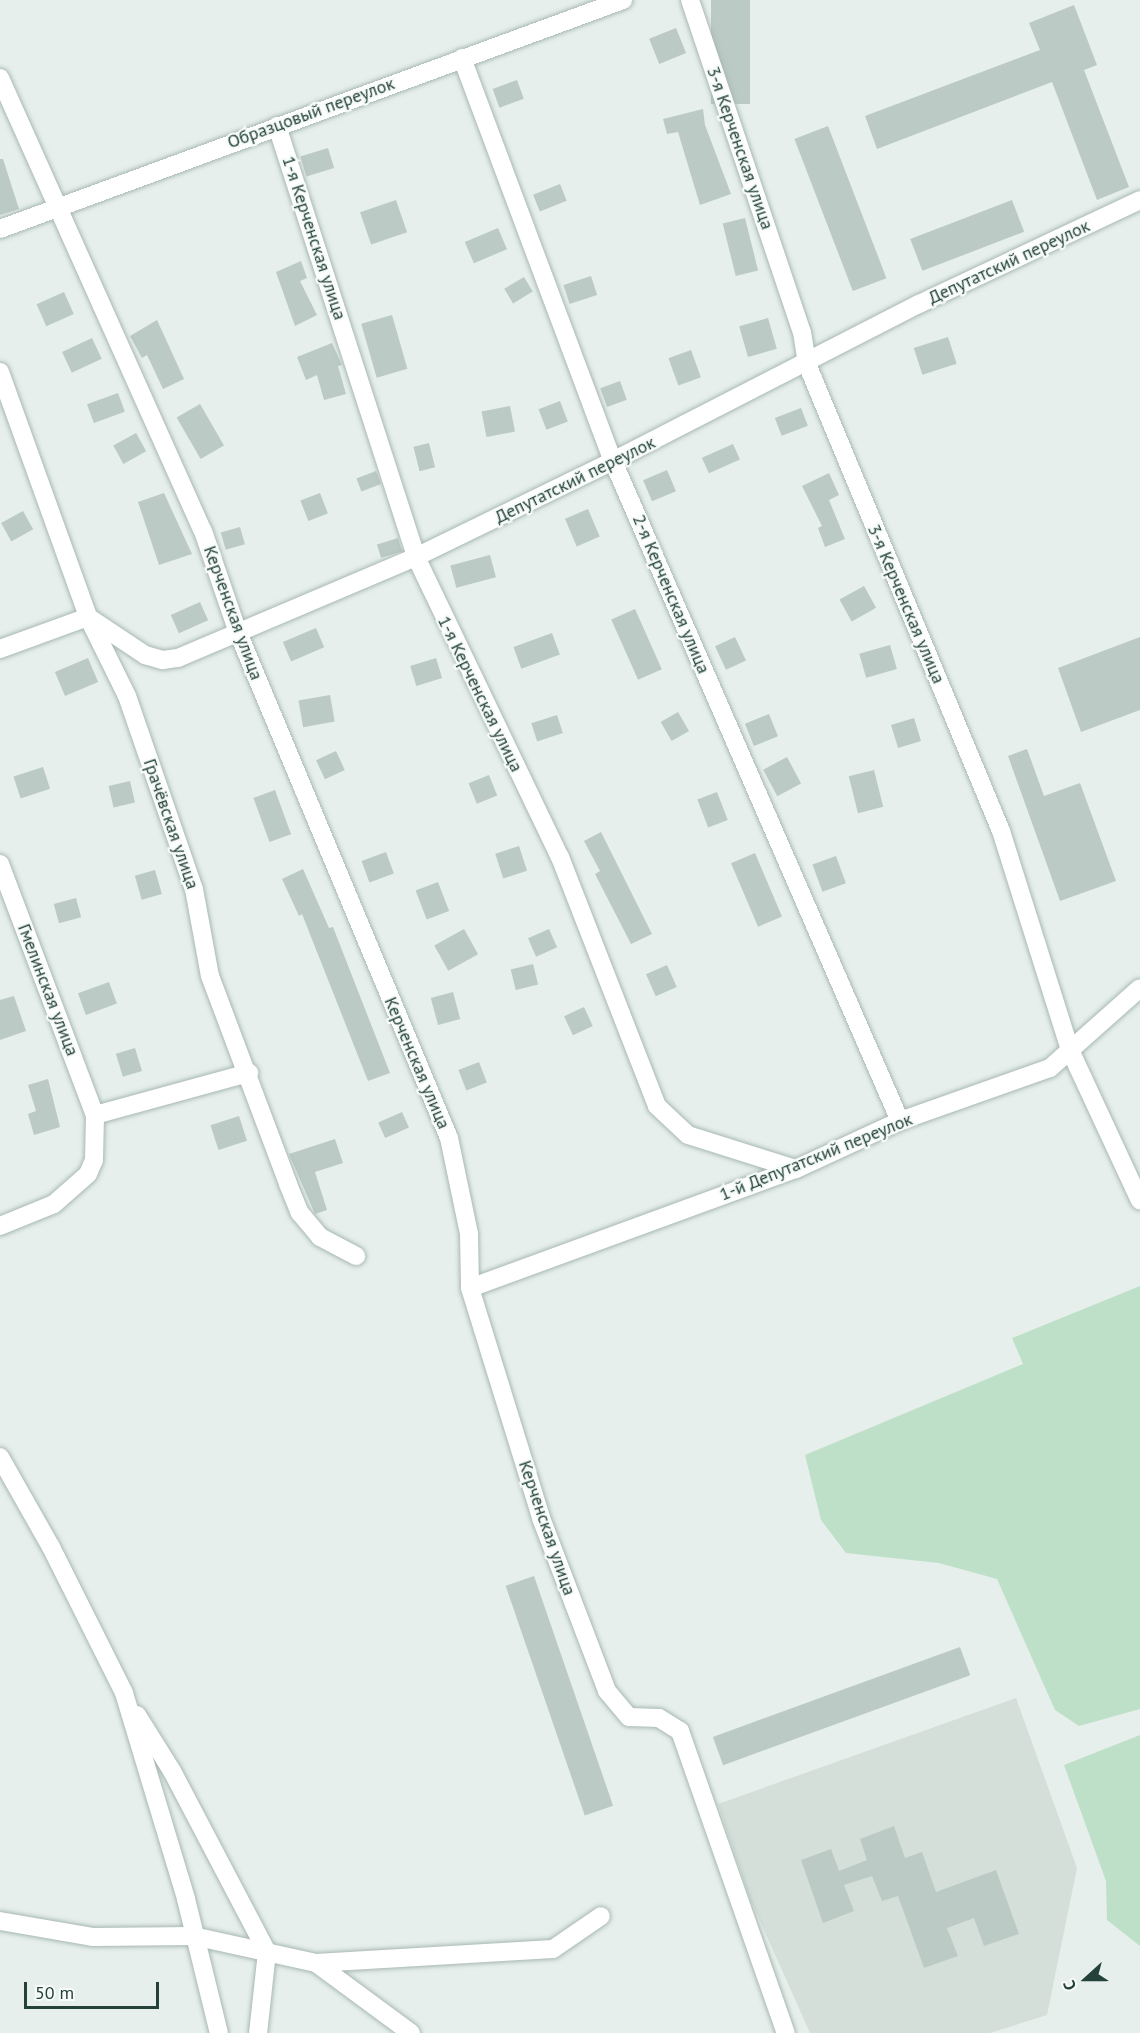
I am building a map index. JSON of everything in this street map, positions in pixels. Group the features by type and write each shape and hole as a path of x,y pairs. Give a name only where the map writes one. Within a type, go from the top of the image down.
{"street":[{"name":"Образцовый переулок","path":"0,229 462,58 594,4 622,0"},
{"name":"3-я Керченская улица","path":"690,0 802,332 807,364 1001,831 1070,1050 1140,1201"},
{"name":"2-я Керченская улица","path":"462,58 614,461 900,1121"},
{"name":"Керченская улица","path":"0,78 60,206 203,531 237,630 449,1138 469,1234 470,1288 541,1518 607,1691 629,1717 659,1718 680,1731 786,2033"},
{"name":"1-я Керченская улица","path":"277,126 416,557 560,857 657,1106 688,1135 796,1169"},
{"name":"Депутатский переулок","path":"88,617 145,655 163,660 178,658 237,630 416,557 807,364 919,304 1140,200"},
{"name":"Грачёвская улица","path":"0,372 88,617 127,696 194,889 210,976 249,1073 300,1213 320,1237 356,1256"},
{"path":"0,649 88,617"},
{"name":"Гмелинская улица","path":"0,864 95,1115"},
{"name":"1-й Депутатский переулок","path":"470,1288 796,1169 900,1121 1050,1068 1140,988"},
{"path":"0,1226 54,1204 88,1174 94,1160 95,1115 249,1073"},
{"path":"0,1457 51,1547 124,1693 172,1771 267,1952 258,2033"},
{"path":"124,1693 186,1899 193,1936 219,2033"},
{"path":"0,1921 94,1937 193,1936 316,1963 553,1949 601,1916"},
{"path":"316,1963 411,2033"}],"shaded area":[{"path":"1016,1698 1077,1868 1047,2015 990,2033 810,2033 751,1901 718,1804"}],"green space":[{"path":"1140,1286 1140,1709 1079,1726 1055,1710 997,1579 939,1563 846,1553 821,1520 805,1455 1023,1364 1012,1338"},
{"path":"1140,1735 1140,1946 1107,1920 1106,1881 1064,1765"}],"building":[{"path":"711,0 750,0 750,104 711,104"},
{"path":"1074,5 1097,65 1084,70 1129,187 1097,200 1052,82 877,149 865,116 1040,50 1029,23"},
{"path":"676,28 686,53 659,64 649,39"},
{"path":"517,80 524,99 499,108 493,89"},
{"path":"703,109 705,125 731,194 700,205 678,132 667,134 663,119"},
{"path":"828,126 886,278 853,291 794,139"},
{"path":"328,148 334,168 306,177 300,156"},
{"path":"0,159 3,159 19,209 0,215"},
{"path":"560,184 567,201 540,212 533,195"},
{"path":"396,200 407,232 371,245 360,212"},
{"path":"1012,200 1024,232 922,271 910,239"},
{"path":"745,218 758,270 736,276 723,224"},
{"path":"498,228 507,249 474,263 465,242"},
{"path":"301,261 307,278 300,281 317,315 295,326 276,272"},
{"path":"591,276 597,295 570,304 563,285"},
{"path":"524,277 533,292 513,303 504,289"},
{"path":"64,292 74,314 46,326 37,304"},
{"path":"392,315 407,369 377,378 361,324"},
{"path":"768,318 777,349 748,357 739,326"},
{"path":"157,320 184,379 163,389 147,355 142,358 130,336"},
{"path":"948,337 957,364 922,375 914,348"},
{"path":"92,338 102,359 72,373 62,352"},
{"path":"332,343 342,365 338,366 346,394 324,400 317,375 306,380 297,357"},
{"path":"691,350 701,377 678,385 668,358"},
{"path":"620,381 627,400 607,407 600,388"},
{"path":"118,393 125,412 94,423 87,404"},
{"path":"560,401 568,422 546,430 539,409"},
{"path":"200,404 224,446 201,459 177,418"},
{"path":"510,406 515,432 486,437 482,412"},
{"path":"801,408 808,426 782,436 775,418"},
{"path":"136,433 146,451 123,464 113,446"},
{"path":"429,443 435,467 420,471 413,447"},
{"path":"733,444 740,460 709,473 702,458"},
{"path":"667,470 676,491 652,501 643,480"},
{"path":"376,471 381,484 361,492 356,479"},
{"path":"829,473 839,495 829,500 845,539 825,547 818,528 822,526 802,486"},
{"path":"164,493 192,554 159,565 138,502"},
{"path":"320,493 328,514 308,521 300,501"},
{"path":"588,509 600,537 577,546 565,519"},
{"path":"23,511 33,529 11,541 1,523"},
{"path":"240,527 245,544 226,550 221,533"},
{"path":"398,538 402,551 381,558 377,544"},
{"path":"490,555 496,577 456,588 450,566"},
{"path":"864,586 876,608 852,621 840,600"},
{"path":"200,602 208,620 179,633 171,615"},
{"path":"635,609 662,669 638,680 611,620"},
{"path":"316,628 324,647 291,661 283,642"},
{"path":"552,633 560,655 521,669 513,647"},
{"path":"735,637 746,661 726,670 715,646"},
{"path":"1140,637 1140,710 1081,732 1058,668"},
{"path":"890,645 897,669 866,678 859,654"},
{"path":"88,658 98,682 65,696 55,672"},
{"path":"436,658 442,678 416,686 410,666"},
{"path":"330,695 335,722 303,727 298,701"},
{"path":"678,712 689,731 672,741 661,722"},
{"path":"769,714 778,736 754,746 745,724"},
{"path":"557,715 563,733 537,741 531,723"},
{"path":"914,718 921,741 898,748 891,725"},
{"path":"1027,749 1044,796 1080,783 1116,881 1060,901 1008,756"},
{"path":"336,751 345,770 325,779 316,760"},
{"path":"787,757 801,783 777,796 763,770"},
{"path":"43,767 50,789 21,798 14,777"},
{"path":"874,770 883,807 858,813 849,776"},
{"path":"489,775 497,795 477,804 469,783"},
{"path":"130,781 135,802 114,807 109,786"},
{"path":"275,790 291,834 269,842 253,798"},
{"path":"717,792 728,820 708,828 697,800"},
{"path":"601,832 652,934 631,944 595,874 600,871 584,841"},
{"path":"519,846 527,871 503,878 495,854"},
{"path":"386,852 394,874 369,883 362,861"},
{"path":"755,853 782,917 758,927 731,863"},
{"path":"836,856 846,883 822,892 813,865"},
{"path":"303,869 329,928 333,927 390,1073 368,1081 302,914 299,916 282,879"},
{"path":"155,870 162,894 142,900 135,876"},
{"path":"438,882 449,911 427,920 416,891"},
{"path":"76,898 81,917 59,923 54,904"},
{"path":"464,929 478,954 448,971 434,945"},
{"path":"549,929 557,947 536,957 528,938"},
{"path":"533,964 538,984 516,990 511,970"},
{"path":"667,965 677,987 656,996 646,974"},
{"path":"109,982 117,1004 86,1015 78,993"},
{"path":"453,992 460,1019 438,1025 431,998"},
{"path":"14,996 26,1031 0,1040 0,1000"},
{"path":"584,1007 593,1026 573,1035 564,1016"},
{"path":"135,1048 142,1071 123,1077 116,1054"},
{"path":"479,1062 487,1083 466,1090 458,1070"},
{"path":"48,1079 60,1127 34,1135 28,1114 36,1111 28,1085"},
{"path":"402,1112 409,1128 385,1138 378,1123"},
{"path":"239,1116 247,1141 219,1150 210,1125"},
{"path":"335,1139 343,1163 315,1172 327,1210 315,1214 289,1154"},
{"path":"534,1576 613,1806 585,1816 506,1586"},
{"path":"960,1647 970,1675 723,1765 713,1737"},
{"path":"894,1826 905,1858 922,1852 936,1892 996,1870 1019,1934 984,1946 974,1918 947,1928 958,1956 924,1968 898,1896 882,1901 872,1876 844,1885 854,1911 823,1923 801,1860 831,1849 839,1871 867,1860 860,1839"}]}
